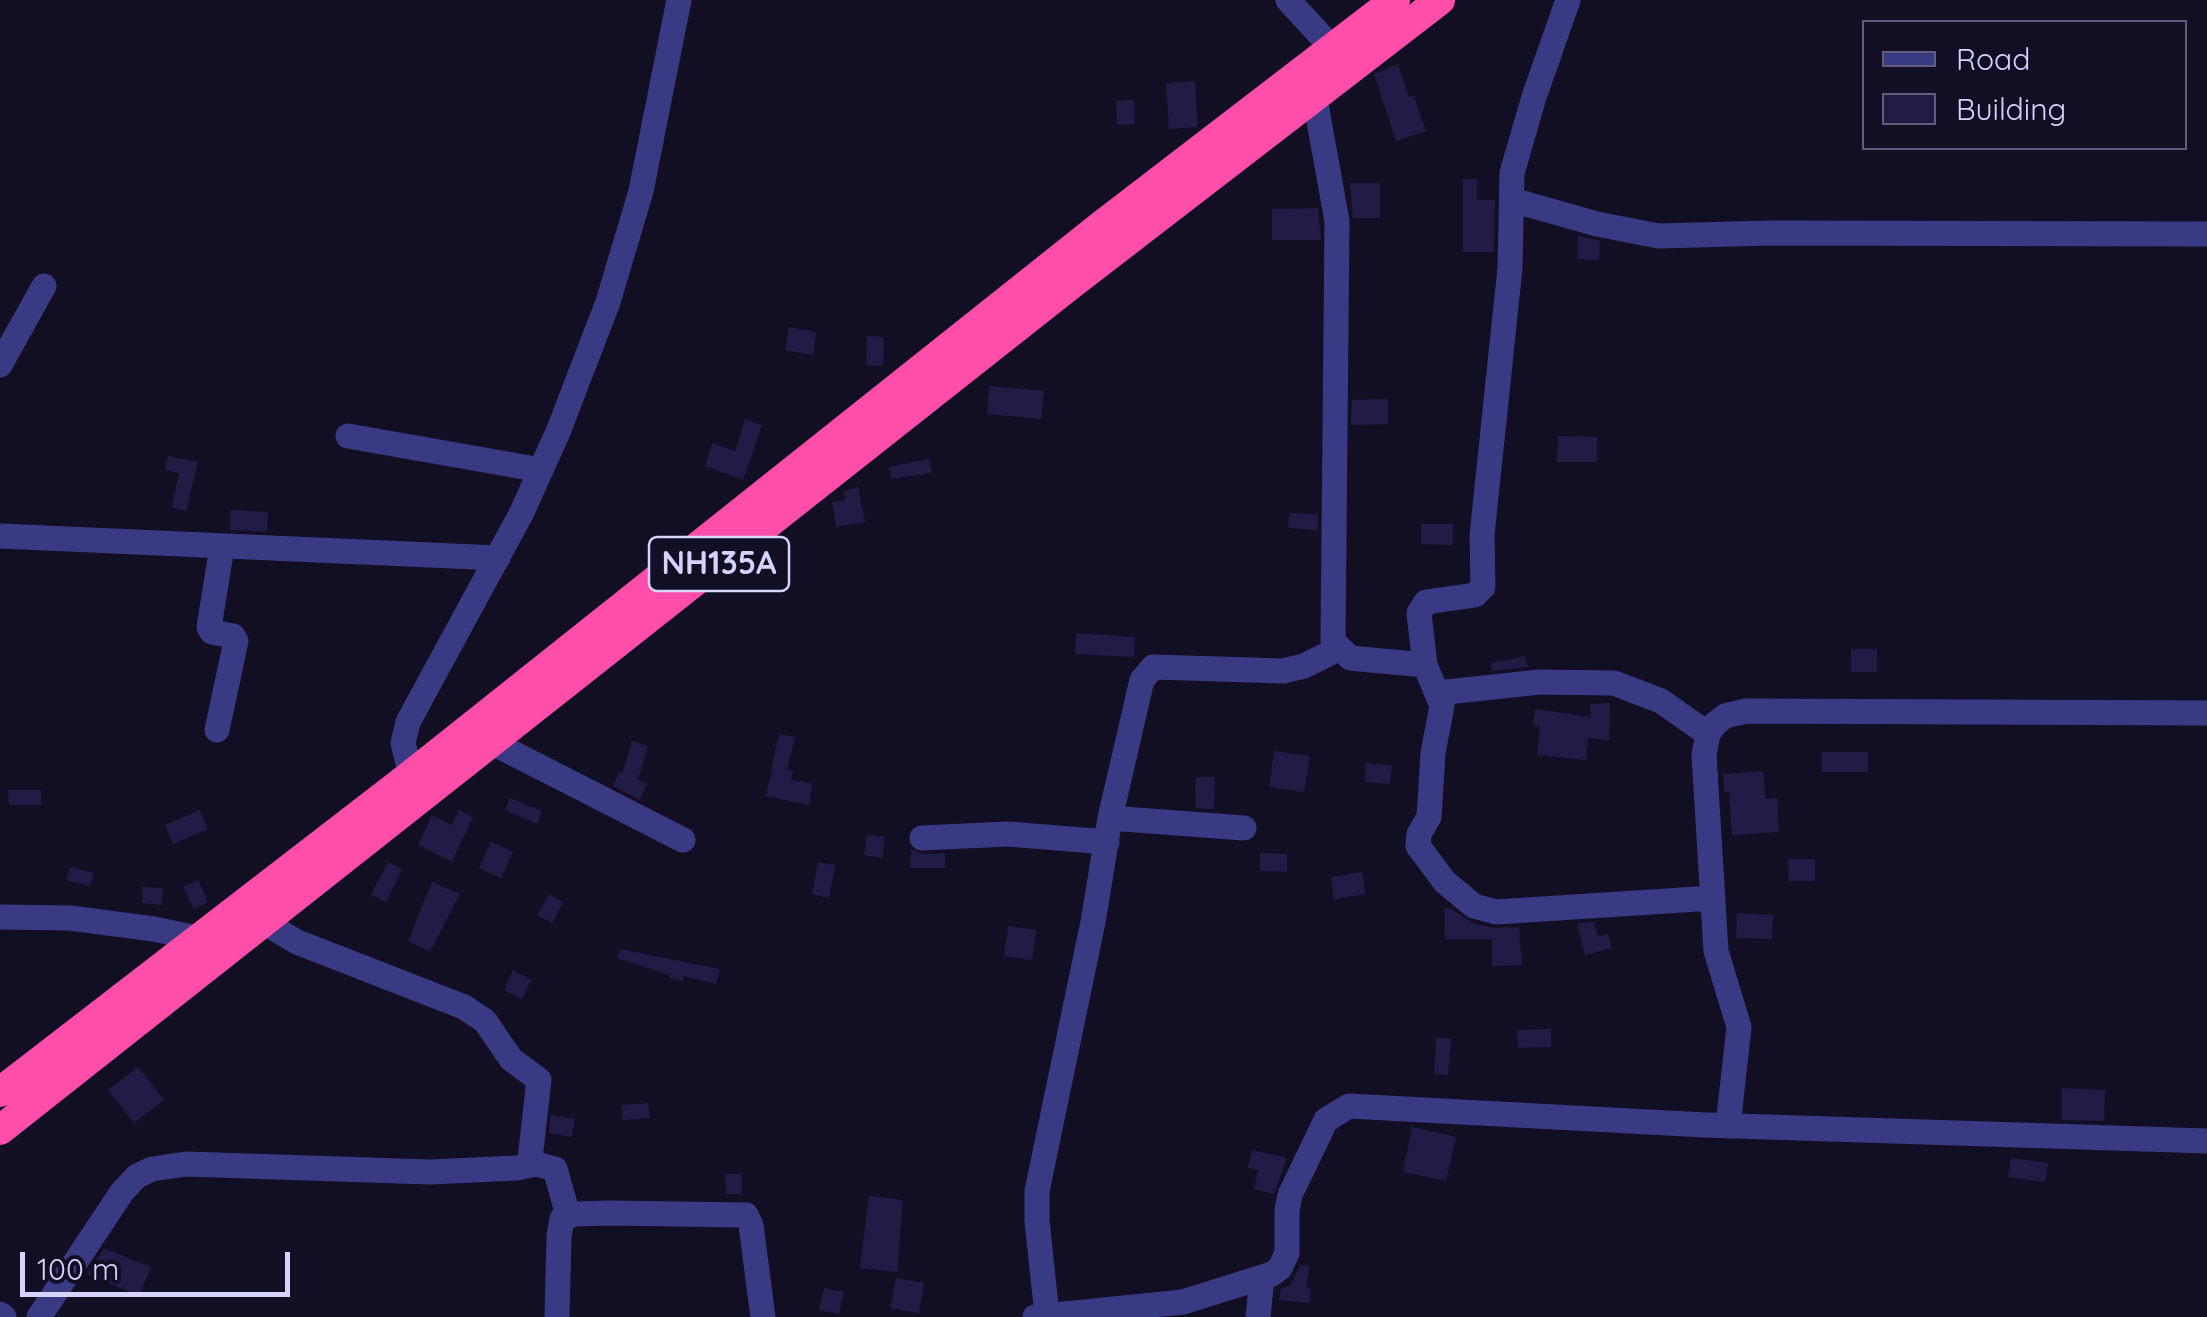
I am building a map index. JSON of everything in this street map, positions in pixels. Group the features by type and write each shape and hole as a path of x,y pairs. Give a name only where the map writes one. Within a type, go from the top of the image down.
{"highway":[{"name":"NH135A","path":"0,1092 412,775 1102,225 1395,0"},
{"name":"NH135A","path":"0,1130 1054,298 1440,0"}],"street":[{"path":"412,775 404,743 408,722 498,558 541,470 608,302 641,191 680,0"},
{"path":"1288,0 1333,49"},
{"path":"1568,0 1512,173 1510,268 1482,548 1484,583 1478,594 1438,599 1420,607 1425,665 1438,693 1441,720 1433,753 1430,817 1418,846 1444,882 1474,906 1513,912 1713,898"},
{"path":"1314,99 1337,221 1331,629 1338,649 1350,658 1425,665"},
{"path":"1512,200 1658,236 2207,234"},
{"path":"0,365 44,286"},
{"path":"348,436 541,470"},
{"path":"0,536 498,558"},
{"path":"217,730 236,641 233,636 214,634 209,627 222,546"},
{"path":"1338,649 1304,666 1283,671 1153,667 1142,680 1108,830 1093,922 1037,1191 1041,1316 1182,1302 1280,1268 1284,1261 1290,1195 1326,1120 1349,1106 1728,1126 2207,1141"},
{"path":"1438,693 1540,682 1614,683 1661,701 1708,734"},
{"path":"1728,1126 1739,1027 1716,950 1704,755 1708,734 1725,716 1746,712 2207,713"},
{"path":"492,742 683,840"},
{"path":"922,838 1244,828"},
{"path":"0,917 70,918 201,939"},
{"path":"265,923 298,942 464,1007 486,1021 511,1059 541,1084 529,1152 536,1164"},
{"path":"39,1317 122,1192 137,1176 152,1169 186,1164 430,1172 536,1164 555,1168 568,1215"},
{"path":"557,1317 559,1226 568,1215"},
{"path":"568,1215 746,1215 751,1224 763,1317"},
{"path":"1258,1317 1262,1277"}],"building":[{"path":"1398,64 1426,131 1396,141 1374,74"},
{"path":"1195,81 1198,127 1169,129 1166,83"},
{"path":"1134,100 1135,124 1117,125 1116,101"},
{"path":"1463,179 1477,179 1477,200 1495,200 1494,252 1463,252"},
{"path":"1350,183 1380,183 1380,218 1353,218"},
{"path":"1318,208 1321,240 1272,240 1272,209"},
{"path":"1578,236 1600,241 1599,260 1577,259"},
{"path":"789,327 816,332 813,355 785,350"},
{"path":"867,336 884,337 883,366 866,365"},
{"path":"989,386 1044,391 1041,419 987,414"},
{"path":"1388,399 1388,424 1351,425 1352,400"},
{"path":"745,419 762,425 743,480 705,466 712,443 735,451"},
{"path":"1558,436 1597,437 1597,462 1557,462"},
{"path":"168,456 198,462 186,511 172,508 179,473 165,470"},
{"path":"929,459 932,473 891,479 889,467"},
{"path":"858,487 865,522 836,527 832,502 846,500 843,492"},
{"path":"231,510 268,512 267,532 230,530"},
{"path":"1289,513 1318,514 1318,530 1288,528"},
{"path":"1421,524 1453,524 1453,545 1421,544"},
{"path":"1076,633 1135,637 1134,657 1075,654"},
{"path":"1851,649 1877,649 1877,672 1851,672"},
{"path":"1525,656 1528,667 1492,671 1491,663"},
{"path":"1610,703 1609,740 1588,738 1586,760 1537,755 1540,726 1533,725 1535,709 1591,717 1590,704"},
{"path":"779,734 795,737 787,770 793,771 791,780 812,783 809,805 766,796"},
{"path":"632,741 648,746 638,780 647,784 640,800 613,786 619,772 622,774"},
{"path":"1274,751 1310,756 1304,792 1269,787"},
{"path":"1822,752 1868,752 1868,772 1822,772"},
{"path":"1366,763 1392,765 1390,784 1365,782"},
{"path":"1763,771 1766,799 1777,798 1779,832 1732,835 1729,792 1724,792 1723,774"},
{"path":"1196,777 1215,777 1214,809 1195,808"},
{"path":"8,790 41,790 41,805 9,805"},
{"path":"510,798 542,811 537,824 505,810"},
{"path":"200,810 208,829 173,844 165,825"},
{"path":"459,810 473,817 452,862 418,845 432,815 452,825"},
{"path":"867,835 885,837 882,858 864,855"},
{"path":"491,842 513,852 501,878 479,868"},
{"path":"911,849 922,854 945,853 945,868 910,868"},
{"path":"1260,853 1287,854 1287,872 1260,871"},
{"path":"1788,859 1815,859 1815,881 1789,881"},
{"path":"388,862 402,869 386,902 371,895"},
{"path":"818,862 835,865 829,898 812,894"},
{"path":"70,867 94,873 90,886 66,880"},
{"path":"1362,872 1366,894 1334,899 1331,877"},
{"path":"198,880 208,902 194,909 183,887"},
{"path":"432,882 460,894 430,952 408,941"},
{"path":"143,887 163,888 162,905 142,903"},
{"path":"549,894 563,902 552,923 537,915"},
{"path":"1444,909 1452,909 1474,924 1519,927 1522,965 1492,966 1492,939 1445,939"},
{"path":"1737,913 1773,915 1772,939 1736,938"},
{"path":"1594,922 1598,936 1608,934 1612,948 1585,955 1577,923"},
{"path":"1008,926 1036,930 1032,960 1004,956"},
{"path":"620,949 720,969 716,984 684,976 683,981 669,978 617,958"},
{"path":"513,970 531,980 522,999 504,990"},
{"path":"1551,1029 1551,1047 1518,1048 1517,1030"},
{"path":"1436,1037 1451,1039 1448,1075 1434,1074"},
{"path":"138,1067 164,1100 134,1123 108,1090"},
{"path":"2062,1088 2105,1090 2104,1121 2062,1120"},
{"path":"648,1103 650,1118 623,1120 622,1105"},
{"path":"551,1115 575,1119 572,1137 549,1133"},
{"path":"1412,1127 1456,1137 1446,1181 1403,1172"},
{"path":"1252,1150 1287,1158 1274,1194 1254,1189 1258,1170 1248,1168"},
{"path":"2011,1158 2048,1163 2045,1182 2008,1177"},
{"path":"725,1174 742,1174 742,1194 726,1194"},
{"path":"869,1196 903,1200 897,1272 860,1268"},
{"path":"104,1248 151,1267 139,1296 87,1274"},
{"path":"1300,1265 1310,1266 1306,1287 1311,1288 1310,1303 1279,1300 1281,1288 1290,1286"},
{"path":"896,1278 924,1283 919,1313 890,1308"},
{"path":"824,1288 844,1292 839,1314 819,1310"}]}
